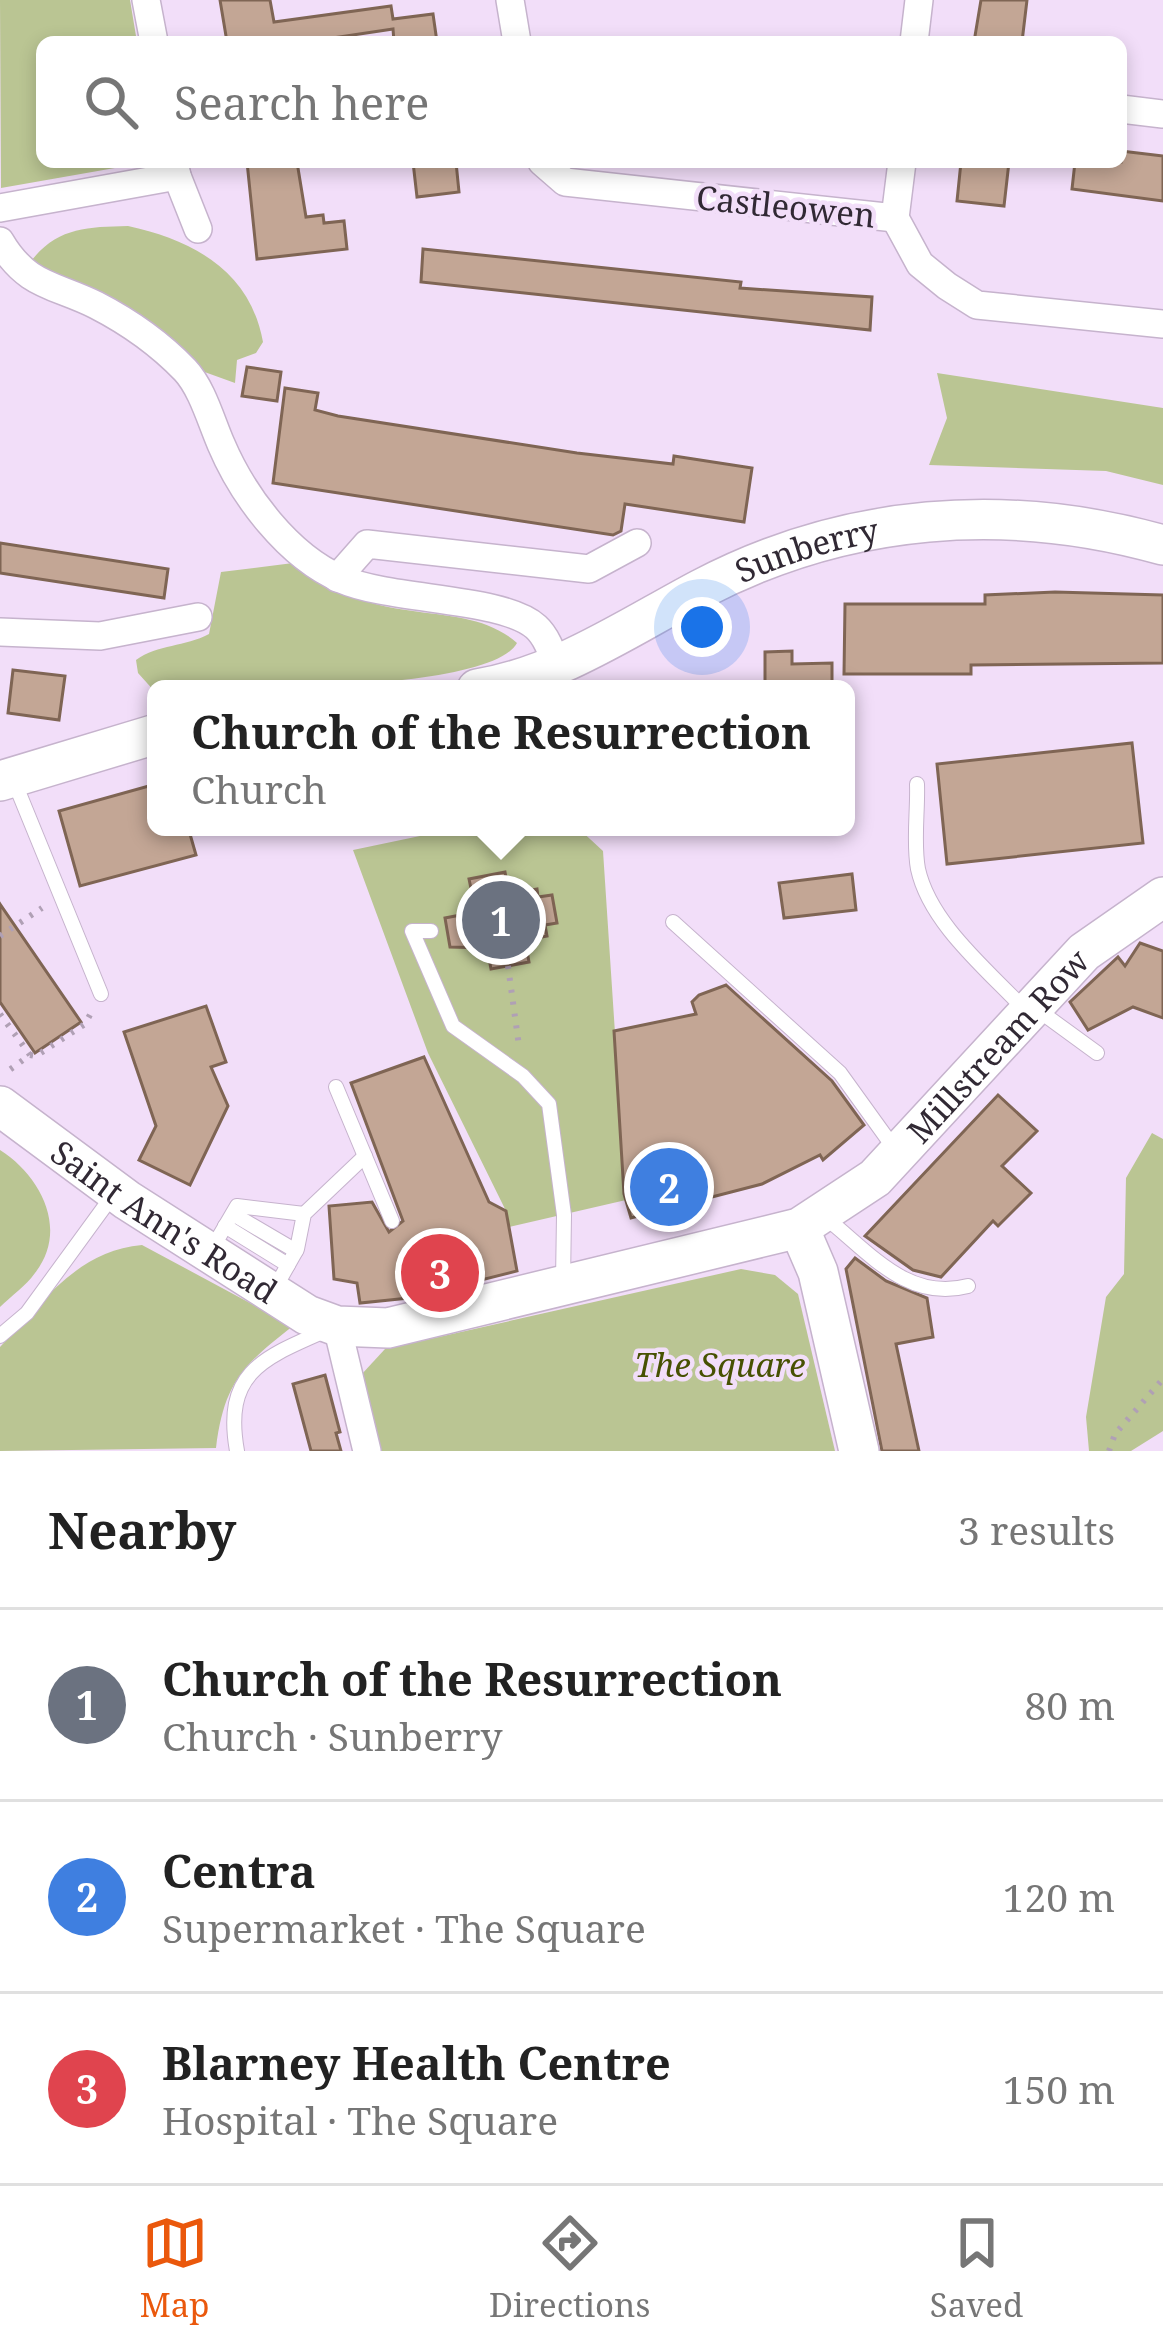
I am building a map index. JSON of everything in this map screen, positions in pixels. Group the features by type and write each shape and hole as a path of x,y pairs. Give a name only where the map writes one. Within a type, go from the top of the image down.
{"street":[{"path":"146,0 153,36"},
{"path":"510,0 516,36"},
{"path":"915,36 919,0"},
{"path":"1127,110 1163,114"},
{"name":"Castleowen","path":"549,168 565,182 896,218"},
{"name":"Castleowen","path":"901,168 896,218 920,264 977,305 1163,324"},
{"path":"0,208 176,169 198,230"},
{"path":"0,241 10,259 44,288 94,304 156,341 191,376 233,474 272,525 337,578 421,600 517,614 539,629 557,667"},
{"name":"Sunberry","path":"510,680 557,667 716,581 805,546 886,526 1033,518 1163,544"},
{"path":"337,578 367,544 589,569 637,543"},
{"path":"0,632 100,636 198,617"},
{"path":"6,778 147,737"},
{"name":"Millstream Row","path":"820,1216 898,1154 1084,952 1163,897"},
{"name":"Saint Ann's Road","path":"0,1106 116,1192 222,1231 286,1270 338,1326"},
{"path":"367,1451 338,1326 388,1328 820,1216 818,1272 859,1451"}],"lane":[{"path":"6,778 100,994"},
{"path":"917,784 916,851 924,888 944,920 1033,1012 1097,1053"},
{"path":"673,922 840,1073 898,1154"},
{"path":"431,932 412,931 453,1026 523,1076 549,1104 556,1134 563,1286"},
{"path":"336,1087 392,1221"},
{"path":"286,1270 304,1214 364,1156"},
{"path":"0,1336 27,1312 116,1192"},
{"path":"222,1231 237,1206 304,1214"},
{"path":"820,1216 913,1287 950,1291 968,1286"},
{"path":"237,1451 233,1397 246,1378 264,1360 338,1326"}],"path":[{"path":"0,936 60,895"},
{"path":"508,966 523,1076"},
{"path":"0,1077 85,1024 100,994"},
{"path":"0,1013 29,1055"},
{"path":"1109,1451 1114,1434 1163,1379"}],"green space":[{"path":"0,0 130,0 136,36 36,36 36,168 115,168 1,188"},
{"path":"128,226 195,250 215,262 245,295 263,342 256,353 237,360 235,383 199,370 28,265 49,243 72,232"},
{"path":"937,373 1163,408 1163,485 1106,471 929,465 947,418"},
{"path":"301,562 358,599 470,620 495,628 517,643 496,659 407,680 147,683 138,673 136,660 209,634 221,572"},
{"path":"420,836 587,836 603,851 626,1200 509,1227 506,1211 428,1053 353,850"},
{"path":"1152,1133 1163,1139 1163,1431 1131,1451 1089,1451 1086,1417 1106,1297 1124,1274 1126,1178"},
{"path":"0,1150 38,1189 46,1205 50,1239 31,1278 0,1307"},
{"path":"142,1245 293,1326 239,1377 224,1407 216,1448 0,1451 0,1347 80,1268 119,1249"},
{"name":"The Square","path":"741,1269 775,1275 798,1294 835,1451 379,1451 361,1375 385,1349"}],"building":[{"path":"220,0 270,0 274,22 391,6 393,19 433,14 436,36 394,36 393,29 346,36 226,36"},
{"path":"981,0 1027,0 1023,36 975,36"},
{"path":"1127,152 1163,156 1163,201 1072,189 1074,168 1127,168"},
{"path":"248,168 298,168 306,217 323,215 324,223 344,221 347,249 257,259"},
{"path":"414,168 457,168 459,192 417,197"},
{"path":"960,168 1008,168 1004,206 957,201"},
{"path":"423,249 741,282 740,288 872,297 870,330 421,282"},
{"path":"247,367 281,372 277,401 242,396"},
{"path":"285,388 318,393 315,410 338,416 577,453 673,464 674,456 752,468 744,522 625,504 621,531 613,535 273,483"},
{"path":"0,543 168,569 164,598 0,573"},
{"path":"985,595 1163,595 1163,663 971,665 971,674 844,674 845,604 985,604"},
{"path":"792,651 792,664 832,663 832,680 765,680 765,652"},
{"path":"13,670 65,676 59,720 8,713"},
{"path":"1132,743 1143,843 947,864 937,764"},
{"path":"147,787 147,836 191,836 196,855 80,886 59,811"},
{"path":"505,872 509,894 537,889 538,897 552,895 557,923 545,925 547,936 525,940 529,962 491,969 487,948 450,947 445,918 476,912 469,879"},
{"path":"852,874 856,910 784,918 779,883"},
{"path":"0,904 81,1022 35,1053 0,1002"},
{"path":"1140,943 1163,951 1163,1018 1133,1007 1088,1030 1070,1002 1118,957 1125,966"},
{"path":"726,985 832,1081 864,1125 823,1160 820,1155 762,1184 631,1218 624,1194 614,1031 696,1014 692,1002 699,995"},
{"path":"206,1006 226,1062 211,1067 228,1106 190,1185 139,1160 156,1126 124,1032"},
{"path":"424,1057 489,1202 506,1211 517,1271 409,1298 360,1303 357,1283 334,1279 329,1206 372,1202 389,1232 403,1221 351,1083"},
{"path":"998,1095 1037,1131 1002,1166 1031,1193 998,1226 993,1221 941,1277 913,1270 865,1236"},
{"path":"855,1258 886,1281 927,1298 933,1337 896,1344 919,1451 882,1451 846,1269"},
{"path":"325,1375 341,1451 311,1451 293,1384"}],"place":[{"name":"Church of the Resurrection","path":"501,920"},
{"name":"Centra","path":"669,1187"},
{"name":"Blarney Health Centre","path":"440,1273"}]}
